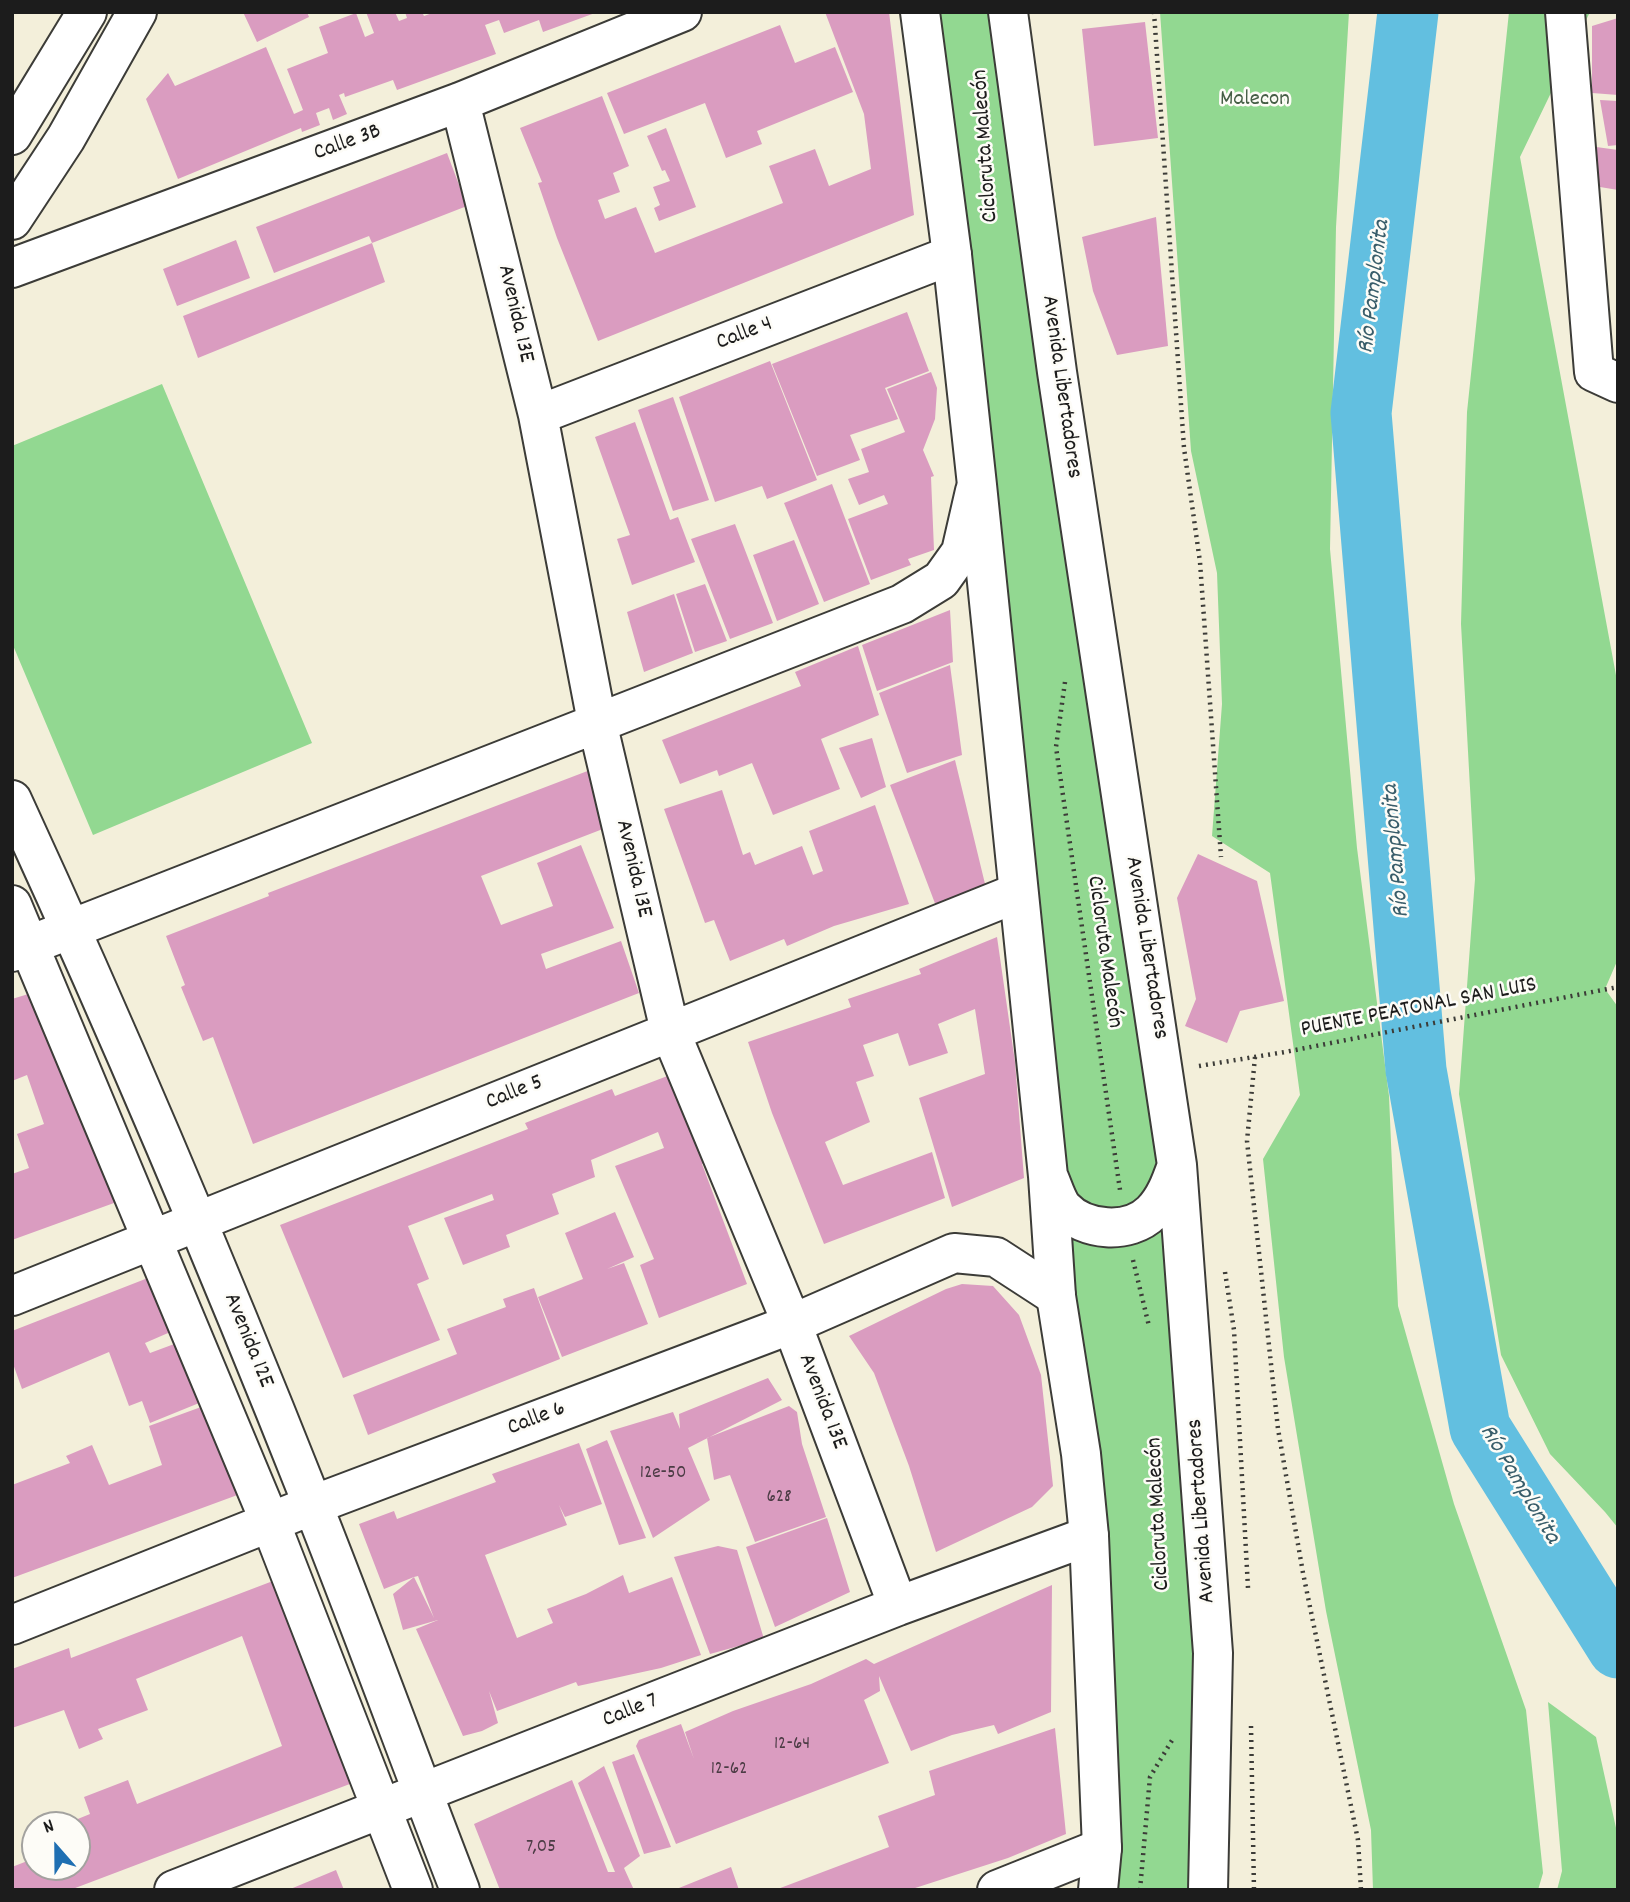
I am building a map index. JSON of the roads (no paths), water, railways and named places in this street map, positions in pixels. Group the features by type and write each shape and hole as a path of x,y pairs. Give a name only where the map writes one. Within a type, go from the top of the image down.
{"street":[{"path":"12,135 87,12"},
{"path":"12,220 66,138 137,12"},
{"name":"Calle 3B","path":"12,268 460,102 682,12"},
{"path":"920,12 952,255 977,485 1048,1176 1056,1297 1081,1454 1089,1536 1102,1848 1098,1890"},
{"name":"Avenida Libertadores","path":"1008,12 1057,372 1177,1165 1213,1653 1208,1890"},
{"path":"1565,12 1594,372 1618,383"},
{"name":"Avenida 13E","path":"460,102 538,415 597,722 670,1031 792,1324 898,1606"},
{"name":"Calle 4","path":"538,415 952,255"},
{"path":"21,949 902,604 941,580 961,552 977,485"},
{"name":"Avenida 12E","path":"12,800 72,929 198,1221 313,1505 460,1890"},
{"name":"Calle 5","path":"12,1296 1017,893"},
{"path":"12,905 21,949 151,1240 270,1522 413,1890"},
{"path":"1048,1176 1063,1208 1091,1226 1125,1227 1151,1213 1169,1189 1177,1165"},
{"name":"Calle 6","path":"12,1625 313,1505 792,1324 954,1253 996,1258 1056,1297"},
{"name":"Calle 7","path":"174,1890 898,1606 1089,1536"},
{"path":"997,1890 1102,1848"}],"waterway":[{"name":"Río Pamplonita","path":"1408,12 1361,413 1416,1070 1480,1428 1618,1648"}],"park label":[{"name":"Malecon","path":"1255,101"}]}
